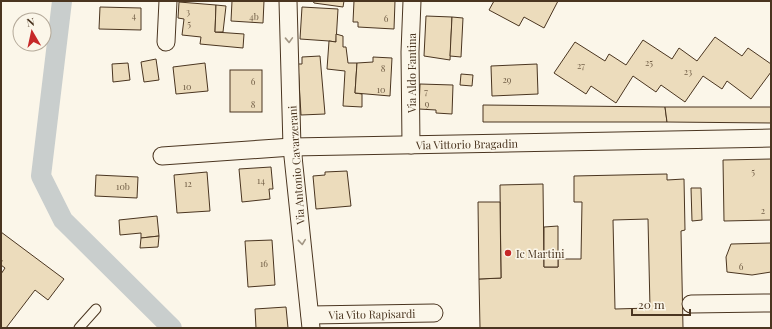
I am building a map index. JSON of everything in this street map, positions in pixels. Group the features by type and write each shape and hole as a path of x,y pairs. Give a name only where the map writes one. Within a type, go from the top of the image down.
{"street":[{"path":"166,42 168,1"},
{"name":"Via Antonio Cavarzerani","path":"288,1 292,147 310,322"},
{"name":"Via Aldo Fantina","path":"411,145 410,52 412,1"},
{"name":"Via Vittorio Bragadin","path":"162,156 292,147 771,138"},
{"path":"691,304 771,303"},
{"name":"Via Vito Rapisardi","path":"310,322 434,313"}],"lane":[{"path":"79,328 96,309"}],"building":[{"path":"232,1 264,1 263,23 231,21"},
{"path":"313,1 344,1 343,7 314,3"},
{"path":"354,1 395,1 394,29 358,27 358,22 353,22"},
{"path":"494,1 558,1 544,28 524,17 519,26 489,10"},
{"path":"179,2 216,5 215,32 244,34 243,48 200,44 201,37 182,35 184,19 178,18"},
{"path":"216,5 226,6 223,32 215,32"},
{"path":"100,7 141,8 141,30 99,29"},
{"path":"302,7 338,9 336,42 300,39"},
{"path":"426,16 452,17 450,60 424,56"},
{"path":"452,17 463,18 461,57 450,56"},
{"path":"336,34 343,36 343,47 346,47 348,63 357,63 355,93 362,94 362,107 343,106 345,71 327,69 329,41 336,42"},
{"path":"715,37 742,56 748,48 771,64 771,72 751,99 727,81 722,89 703,76 685,102 661,85 656,92 633,76 616,103 591,86 586,94 554,73 575,42 605,61 609,54 626,65 643,40 672,59 679,48 697,61"},
{"path":"320,56 325,114 301,115 298,64 302,64 302,57"},
{"path":"373,57 392,58 390,96 355,93 357,63 373,62"},
{"path":"156,59 159,80 144,82 141,62"},
{"path":"128,63 130,80 113,82 112,64"},
{"path":"205,63 208,91 176,94 173,67"},
{"path":"537,64 538,94 492,96 491,66"},
{"path":"230,70 262,70 262,112 230,112"},
{"path":"461,74 473,75 472,86 460,85"},
{"path":"420,84 453,85 452,114 436,113 436,110 419,109"},
{"path":"483,105 665,107 667,122 483,122"},
{"path":"665,107 771,107 771,123 667,122"},
{"path":"771,159 771,220 724,221 723,160"},
{"path":"271,167 273,189 269,189 270,199 242,202 239,169"},
{"path":"347,171 351,206 316,209 313,176 325,175 325,172"},
{"path":"207,172 210,211 177,213 174,175"},
{"path":"667,174 667,180 684,179 685,230 681,231 683,328 480,328 479,279 501,278 500,185 543,184 544,267 558,267 558,259 581,259 582,202 574,202 574,176","holes":["648,219 650,308 615,309 613,220"]},
{"path":"96,175 138,177 137,198 95,196"},
{"path":"691,188 701,188 702,220 692,221"},
{"path":"478,202 500,202 501,278 479,279"},
{"path":"157,216 159,236 141,238 141,233 120,235 119,220"},
{"path":"558,226 558,267 544,267 544,227"},
{"path":"1,232 64,279 48,300 35,290 6,328 1,328 1,274 5,268 1,265"},
{"path":"159,236 158,247 140,248 141,238"},
{"path":"272,240 275,285 248,287 245,241"},
{"path":"771,243 771,272 752,275 727,272 726,257 731,244"},
{"path":"286,307 288,328 256,328 255,309"}],"waterway":[{"path":"62,1 41,176 63,220 172,328"}],"place":[{"name":"Ic Martini","path":"508,253"}]}
